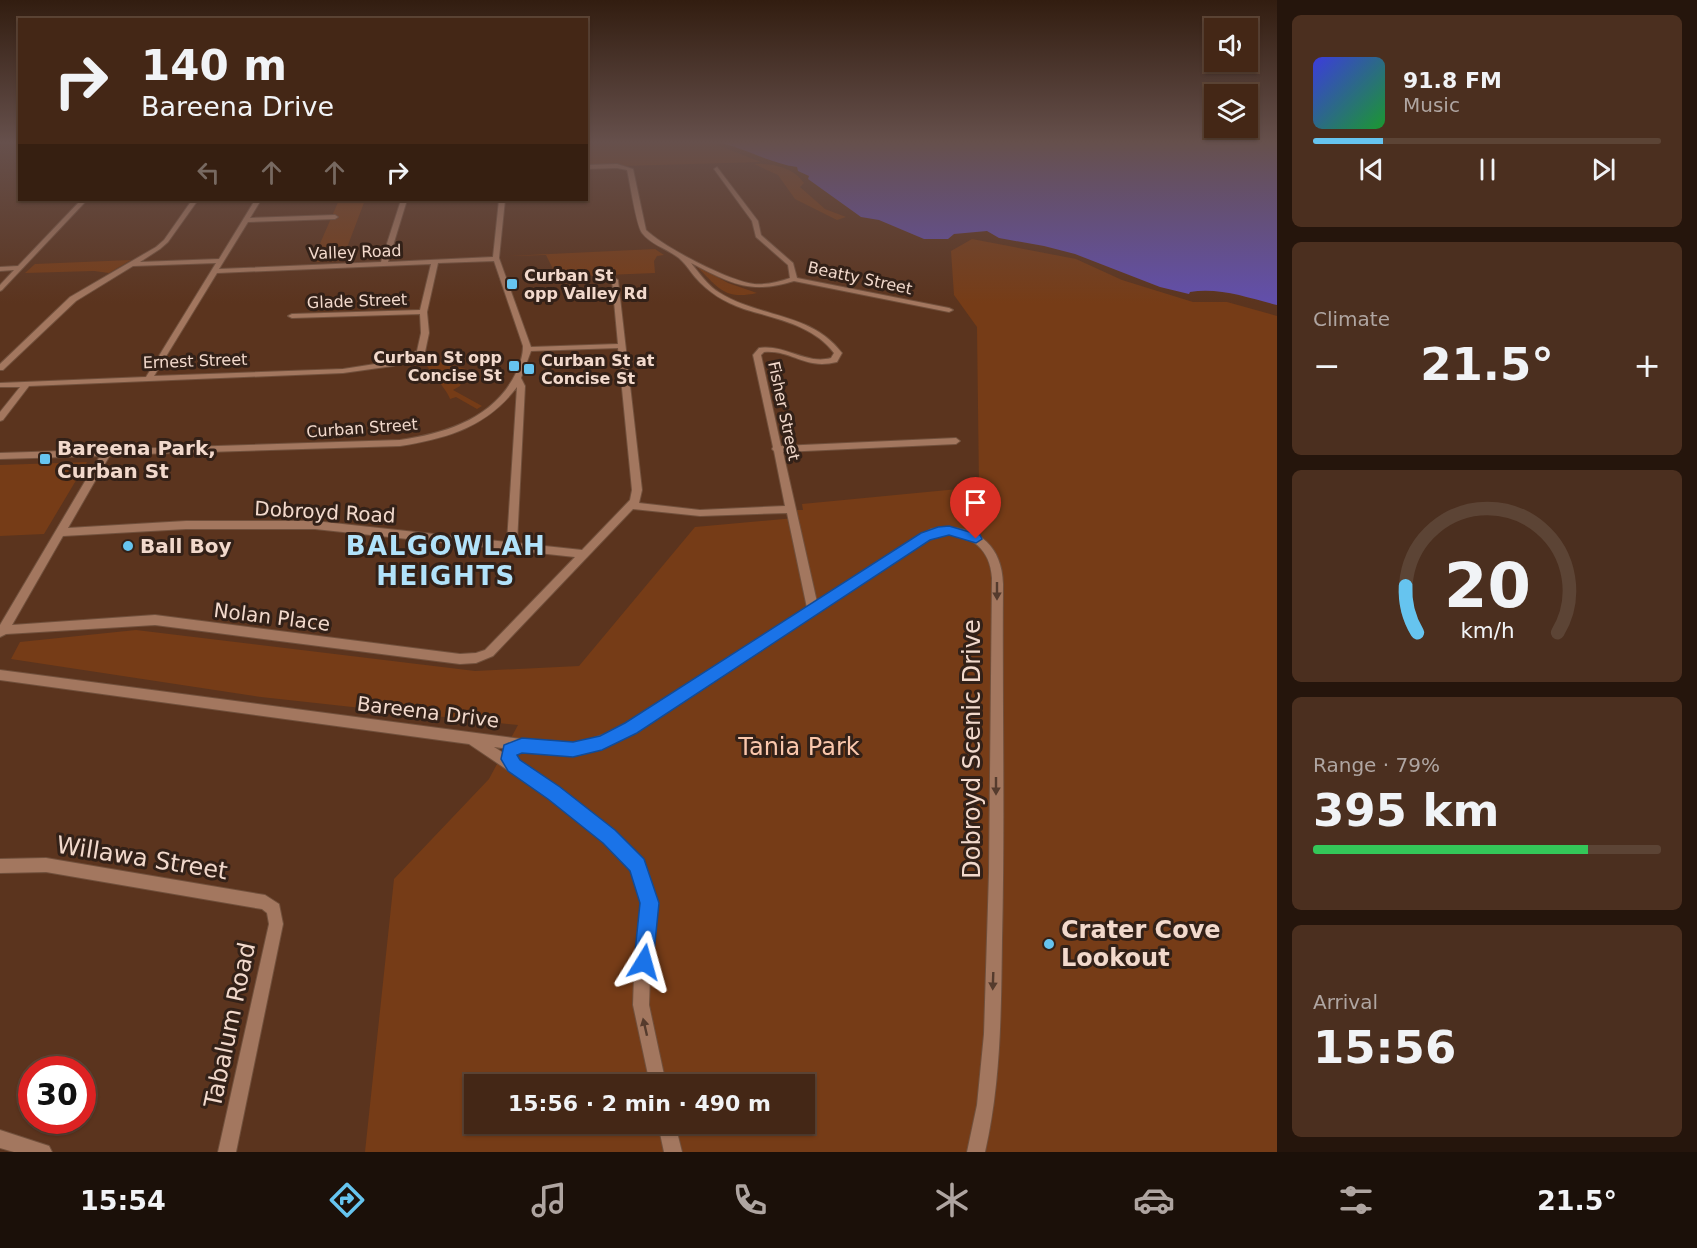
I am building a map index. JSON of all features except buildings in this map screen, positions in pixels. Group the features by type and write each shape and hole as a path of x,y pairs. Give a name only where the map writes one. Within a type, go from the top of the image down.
{"street":[{"path":"636,196 643,231 652,240 680,255 744,285 763,286 794,279"},
{"name":"Beatty Street","path":"737,196 755,221 761,239 791,264 794,279 948,310"},
{"path":"0,288 83,201"},
{"path":"0,368 73,299 133,264 166,241 194,201"},
{"path":"149,378 257,201"},
{"path":"384,264 404,201"},
{"path":"502,201 497,259 528,350 621,346"},
{"path":"245,220 336,217"},
{"name":"Fisher Street","path":"680,255 717,295 799,324 837,351 837,358 820,364 807,362 771,349 758,352 757,359 813,609"},
{"name":"Valley Road","path":"214,271 497,259"},
{"path":"133,264 220,261"},
{"path":"423,312 435,262"},
{"path":"0,269 20,268"},
{"path":"615,280 637,490 633,506 700,513 789,509"},
{"name":"Glade Street","path":"292,316 423,312"},
{"name":"Ernest Street","path":"0,384 343,371 390,364 421,352 425,333 423,312"},
{"name":"Curban Street","path":"0,456 400,443 435,437 454,430 497,407 518,379 528,350"},
{"path":"512,545 521,386 518,379"},
{"path":"0,418 27,383"},
{"path":"497,407 519,412"},
{"path":"776,449 956,441"},
{"path":"2,632 107,452"},
{"name":"Nolan Place","path":"2,632 155,620 465,660 476,658 489,653 633,506"},
{"name":"Dobroyd Road","path":"62,532 186,525 315,525 585,554"},
{"name":"Dobroyd Scenic Drive","path":"813,609 925,536 938,531 954,531 976,539 988,549 995,562 996,898 987,1102 976,1152"},
{"name":"Bareena Drive","path":"0,675 471,739 573,750 602,743 617,736 813,609"},
{"path":"471,739 554,793 616,842 631,857 642,874 650,912 641,1005 656,1074"},
{"path":"514,766 508,753 512,748 522,745"},
{"name":"Willawa Street","path":"0,866 46,865 265,902 274,909"},
{"name":"Tabalum Road","path":"227,1152 276,924 274,909"},
{"path":"668,1134 673,1152"},
{"path":"0,1139 43,1152"}],"green space":[{"path":"793,196 810,196 825,209 846,217 837,220"},
{"path":"339,201 365,201 342,261 312,262"},
{"name":"Tania Park","path":"972,239 1076,259 1122,280 1193,302 1227,302 1277,316 1277,1152 365,1152 394,879 489,779 518,725 261,697 11,659 20,642 136,630 475,671 579,666 695,527 795,518 794,510 803,510 802,504 979,487 977,327 954,295 951,251"},
{"path":"655,249 664,255 657,256 654,261 655,273 557,277 546,255 506,256"},
{"path":"131,260 109,273 94,271 25,273 35,264"},
{"path":"694,264 728,283 757,293 736,295 728,293 715,285"},
{"path":"425,358 466,369 460,386 453,390 482,406 477,409 456,397 450,399 423,360"},
{"path":"87,462 44,534 0,536 0,465"}],"shaded area":[{"path":"831,196 1277,196 1277,305 1223,292 1201,291 1189,294 1160,287 1075,254 999,238 987,231 954,234 948,239 924,239 879,220 861,217"}],"place":[{"name":"Curban St opp Valley Rd","path":"512,284"},
{"name":"Curban St opp Concise St","path":"514,366"},
{"name":"Curban St at Concise St","path":"529,369"},
{"name":"Bareena Park, Curban St","path":"45,459"},
{"name":"Ball Boy","path":"128,546"},
{"name":"Crater Cove Lookout","path":"1049,944"}],"district":[{"name":"BALGOWLAH HEIGHTS","path":"446,561"}],"route":[{"path":"644,962 650,912 642,874 637,865 609,837 554,793 514,766 508,753 512,748 522,745 573,750 602,743 631,728 925,536 938,531 954,531 976,539"}]}
